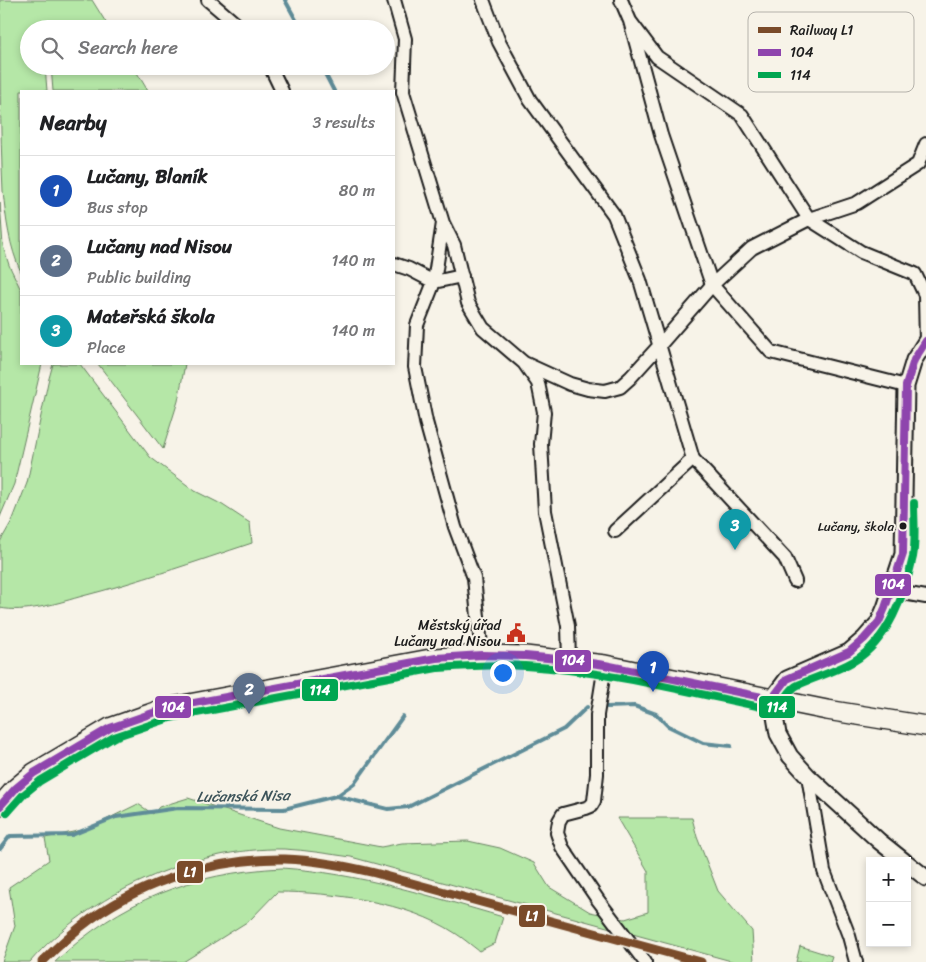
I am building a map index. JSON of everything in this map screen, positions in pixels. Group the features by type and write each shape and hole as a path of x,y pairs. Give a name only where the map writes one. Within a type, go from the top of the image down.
{"main road":[{"path":"0,806 16,788 34,774 116,725 167,708 436,658 482,655 569,660 605,665 827,710 926,726"}],"street":[{"path":"208,0 231,20"},
{"path":"394,0 405,39 403,92 442,223 454,245 468,303 483,328 524,363 538,383 544,412 541,444 545,511 568,626 569,660"},
{"path":"483,0 499,42 530,100 614,215 640,280 693,459 785,558 795,581"},
{"path":"621,0 630,21 661,135 712,285 771,352 906,386"},
{"path":"630,21 657,57 742,115 809,219 861,252 916,274 925,295 926,342 914,360 906,386 903,554 892,591 879,622 864,639 849,652 787,679 772,699 778,734 790,756 808,776 899,857"},
{"path":"274,75 282,90"},
{"path":"524,363 570,384 588,389 605,391 620,387 712,285 752,248 809,219 857,203 918,164 926,144"},
{"path":"442,223 434,282 417,325 415,367 426,422 455,527 474,578 482,655"},
{"path":"395,264 409,269 434,282 462,276"},
{"path":"615,531 693,459"},
{"path":"892,591 926,597"},
{"path":"605,665 598,715 597,774 594,801 586,808 563,814 559,821 558,833 562,848 598,900 645,962"},
{"path":"808,776 824,871 849,936 856,962"},
{"path":"911,866 926,878"}],"green space":[{"path":"0,0 92,0 104,20 20,20 20,75 46,75 47,90 20,90 20,270 11,242 3,191"},
{"path":"52,75 138,75 147,90 53,90"},
{"path":"0,202 3,246 9,265 20,288 20,365 42,365 14,484 0,517"},
{"path":"53,365 81,365 150,457 195,491 221,504 250,523 252,543 145,578 60,602 30,609 0,608 0,542 13,519 27,483"},
{"path":"99,365 185,365 178,401 163,449"},
{"path":"188,798 279,828 381,847 402,843 468,841 500,848 534,863 549,887 590,912 625,919 648,912 648,871 617,818 692,818 697,837 718,891 752,931 754,962 735,962 351,857 284,849 249,850 214,856 179,866 145,879 112,896 82,915 54,938 30,962 2,962 15,926 9,887 49,860 45,838 87,829 138,804 153,814 159,807"},
{"path":"282,868 338,875 394,886 503,917 495,943 479,951 458,935 436,922 393,906 321,894 277,892 250,920 183,962 55,962 80,940 106,922 132,906 159,894 217,876"},
{"path":"800,946 832,956 830,962 796,962"}],"waterway":[{"path":"285,0 296,20"},
{"path":"326,75 333,90"},
{"name":"Lučanská Nisa","path":"607,707 634,706 656,714 668,726 703,743 731,746"},
{"name":"Lučanská Nisa","path":"0,849 10,836 72,835 116,817 178,808 284,809 336,796 388,809 408,807 564,729 587,707"},
{"path":"337,796 354,784 403,716"}],"rail line":[{"name":"L1","path":"42,962 91,919 135,893 183,874 208,867 234,862 285,859 330,864 375,873 701,962"}],"transit line":[{"name":"104","path":"772,699 787,679 849,652 879,622 903,554 906,386 914,360 926,341"},
{"name":"114","path":"7,813 23,795 40,781 114,737 170,718 437,668 503,665 587,672 679,689 770,709 775,708 782,703 794,687 854,661 866,652 886,629 900,601 910,571 915,537 914,503"},
{"name":"104","path":"0,806 16,788 34,773 110,728 167,708 436,658 482,655 569,660 605,665 772,699"}],"place":[{"name":"Lučany, škola","path":"903,526"},
{"name":"Mateřská škola","path":"735,550"},
{"name":"Městský úřad Lučany nad Nisou","path":"516,633"},
{"name":"Lučany, Blaník","path":"653,692"},
{"name":"Lučany nad Nisou","path":"249,714"}]}
